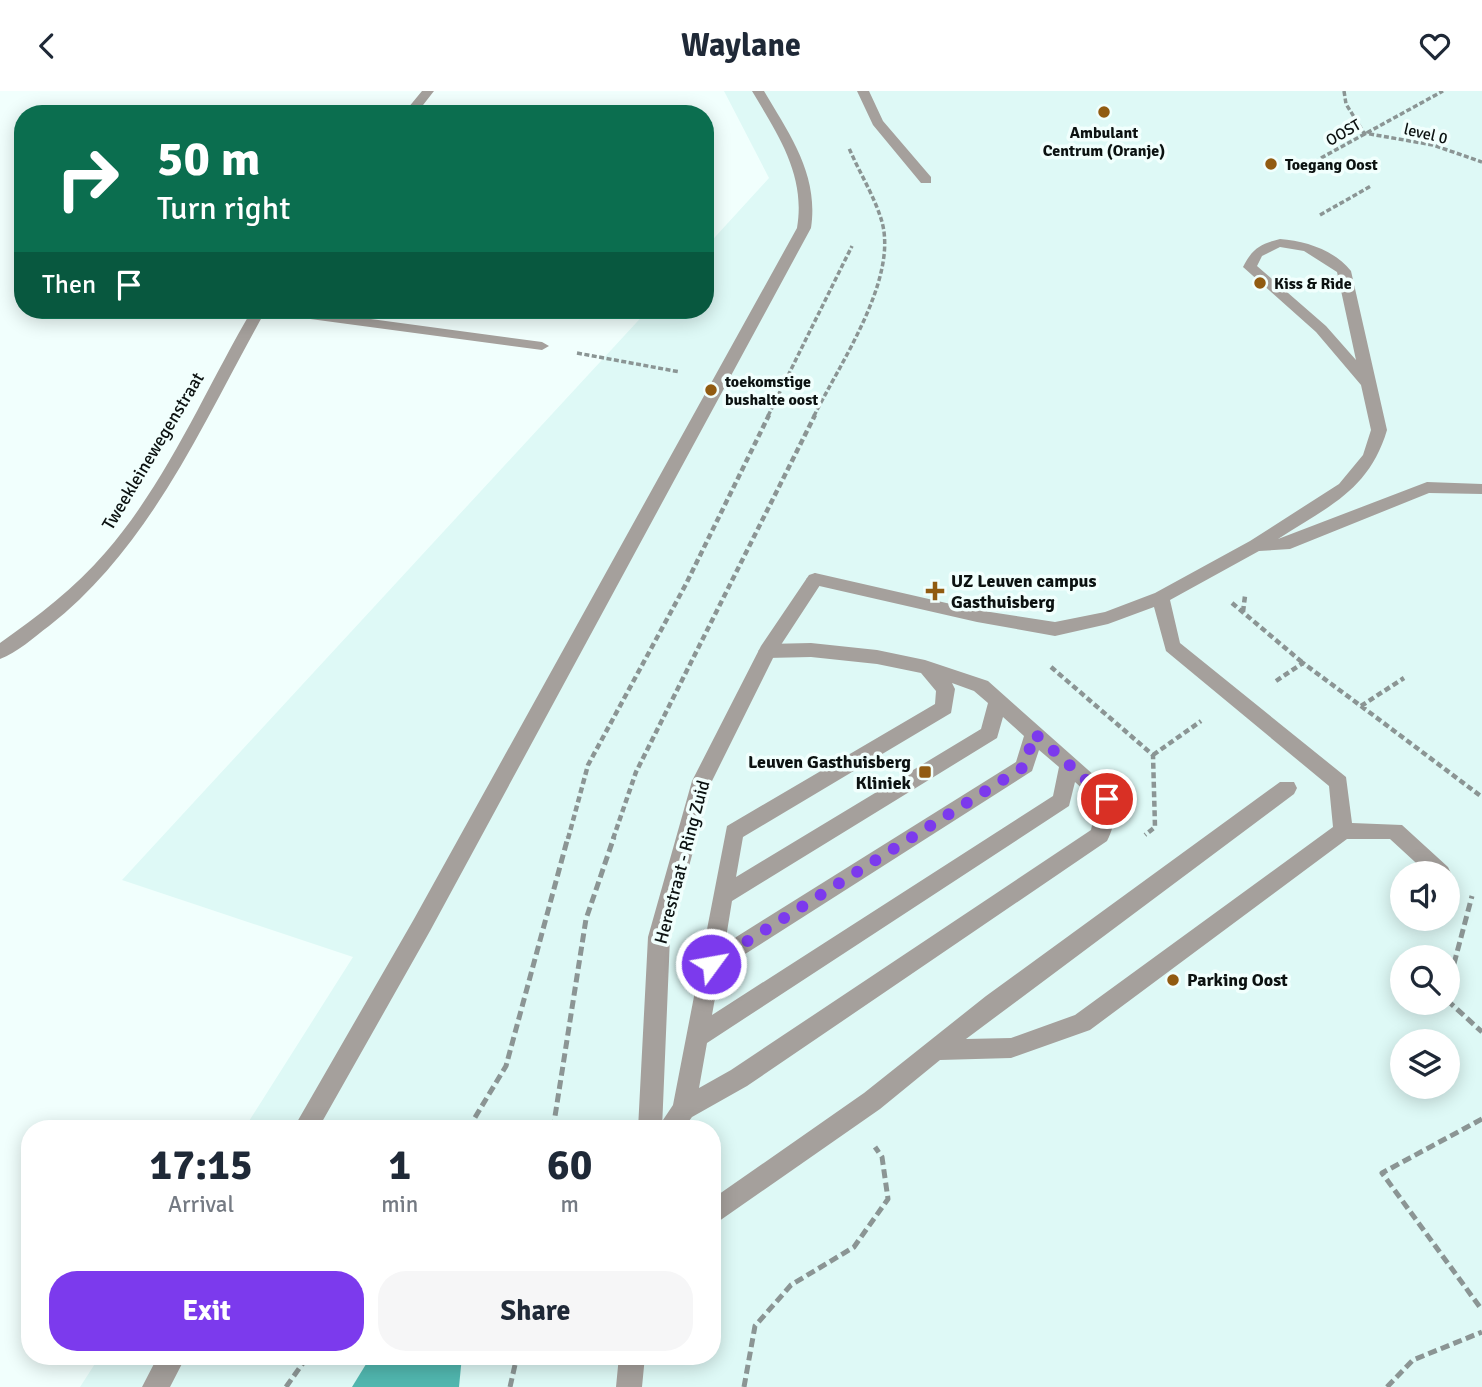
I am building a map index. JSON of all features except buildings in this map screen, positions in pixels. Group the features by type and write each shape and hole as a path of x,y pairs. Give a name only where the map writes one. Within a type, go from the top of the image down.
{"street":[{"path":"416,105 428,91"},
{"path":"311,1120 422,925 803,228 808,213 807,185 794,154 758,91"},
{"path":"863,91 877,122 926,180"},
{"path":"1343,831 1339,783 1172,646 1161,597 1256,545 1345,488 1371,456 1379,430 1344,271 1332,257 1314,248 1288,244 1266,246 1253,258 1251,267 1321,329 1367,382"},
{"name":"Tweekleinewegenstraat","path":"0,652 46,620 125,539 172,465 253,319"},
{"path":"340,319 542,346"},
{"path":"1256,545 1284,545 1427,487 1482,489"},
{"name":"Herestraat - Ring Zuid","path":"650,1120 659,937 702,781 766,651 815,579 977,616 1055,629 1108,618 1161,597"},
{"path":"676,1120 684,1109 739,1078 1100,835 1107,799 981,686 925,667 877,657 811,650 766,651"},
{"path":"684,1109 734,832 944,708 946,689 925,667"},
{"path":"723,896 990,733 998,701"},
{"path":"711,964 1025,766 1034,733"},
{"path":"697,1037 1062,800 1069,766"},
{"path":"721,1208 872,1101 994,1003 1287,788"},
{"path":"938,1050 1011,1048 1082,1023 1343,831 1395,831 1428,861"},
{"path":"155,1387 168,1365"},
{"path":"629,1387 631,1365"}],"path":[{"path":"1344,91 1346,104 1364,133"},
{"name":"OOST","path":"1321,158 1443,91"},
{"name":"level 0","path":"1364,133 1433,145 1482,162"},
{"path":"554,1120 586,919 636,772 872,300 884,263 882,223 843,136"},
{"path":"473,1120 506,1066 588,765 686,584 852,246"},
{"path":"542,346 680,372"},
{"path":"1200,576 1303,663 1482,797"},
{"path":"1052,669 1153,755 1214,712 1241,705 1303,663"},
{"path":"1361,706 1404,678"},
{"path":"1459,945 1475,886"},
{"path":"1460,1012 1482,1032"},
{"path":"1482,1119 1382,1173 1482,1310"},
{"path":"744,1387 755,1326 791,1285 854,1247 888,1199 882,1157 875,1147"},
{"path":"1387,1387 1413,1360 1482,1332"},
{"path":"286,1387 302,1365"},
{"path":"510,1387 515,1365"}],"shaded area":[{"name":"UZ Leuven campus Gasthuisberg","path":"724,91 1482,91 1482,1387 80,1387 94,1365 721,1365 721,1120 250,1120 353,957 122,880 640,319 714,319 714,238 769,178"}],"water":[{"path":"365,1365 461,1365 459,1387 352,1387"}],"place":[{"name":"Ambulant Centrum (Oranje)","path":"1104,112"},
{"name":"Toegang Oost","path":"1271,164"},
{"name":"Kiss & Ride","path":"1260,283"},
{"name":"toekomstige bushalte oost","path":"711,390"},
{"name":"UZ Leuven campus Gasthuisberg","path":"935,591"},
{"name":"Leuven Gasthuisberg Kliniek","path":"925,772"},
{"name":"Parking Oost","path":"1173,980"}],"route":[{"path":"711,964 1025,766 1034,733 1107,799"}]}
